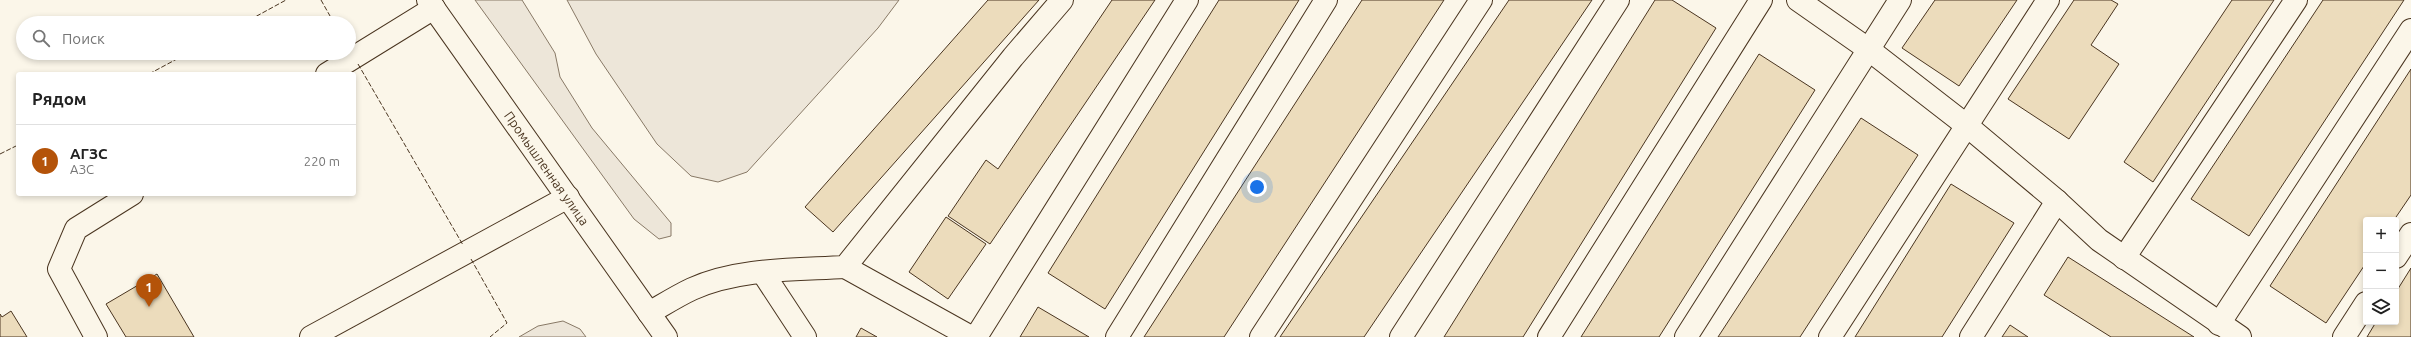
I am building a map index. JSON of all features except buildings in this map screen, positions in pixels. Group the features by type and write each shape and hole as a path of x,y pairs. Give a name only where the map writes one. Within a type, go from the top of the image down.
{"street":[{"path":"845,267 1013,57 1062,0"},
{"path":"976,337 1188,0"},
{"path":"1117,337 1326,0"},
{"path":"1261,337 1481,0"},
{"path":"1401,337 1618,0"},
{"path":"1549,337 1761,0"},
{"path":"1798,0 1868,49 1966,125 2057,201 2099,240 2240,337"},
{"path":"1686,337 1900,0"},
{"path":"1830,337 2048,0"},
{"path":"2124,258 2296,0"},
{"path":"356,54 431,4"},
{"name":"Промышленная улица","path":"431,4 666,337"},
{"path":"2219,324 2411,30"},
{"path":"330,72 348,60"},
{"path":"96,337 59,270 76,229 129,196"},
{"path":"312,337 568,197"},
{"path":"1971,337 2057,201"},
{"path":"2399,253 2411,234"},
{"path":"649,312 692,289 727,277 845,267 970,337"},
{"path":"763,273 805,337"},
{"path":"2344,337 2363,308"}],"shaded area":[{"path":"475,0 522,0 555,53 560,77 592,128 671,223 671,236 659,239 634,219"},
{"path":"567,0 899,0 878,28 747,172 718,182 691,176 657,144 596,54"},
{"path":"563,321 580,329 586,337 519,337 538,326"}],"fence":[{"path":"257,16 286,0"},
{"path":"321,0 330,16"},
{"path":"153,72 175,60"},
{"path":"358,64 463,245"},
{"path":"0,154 16,146"},
{"path":"471,259 507,323 490,337"}],"place":[{"name":"АГЗС","path":"149,307"}]}
